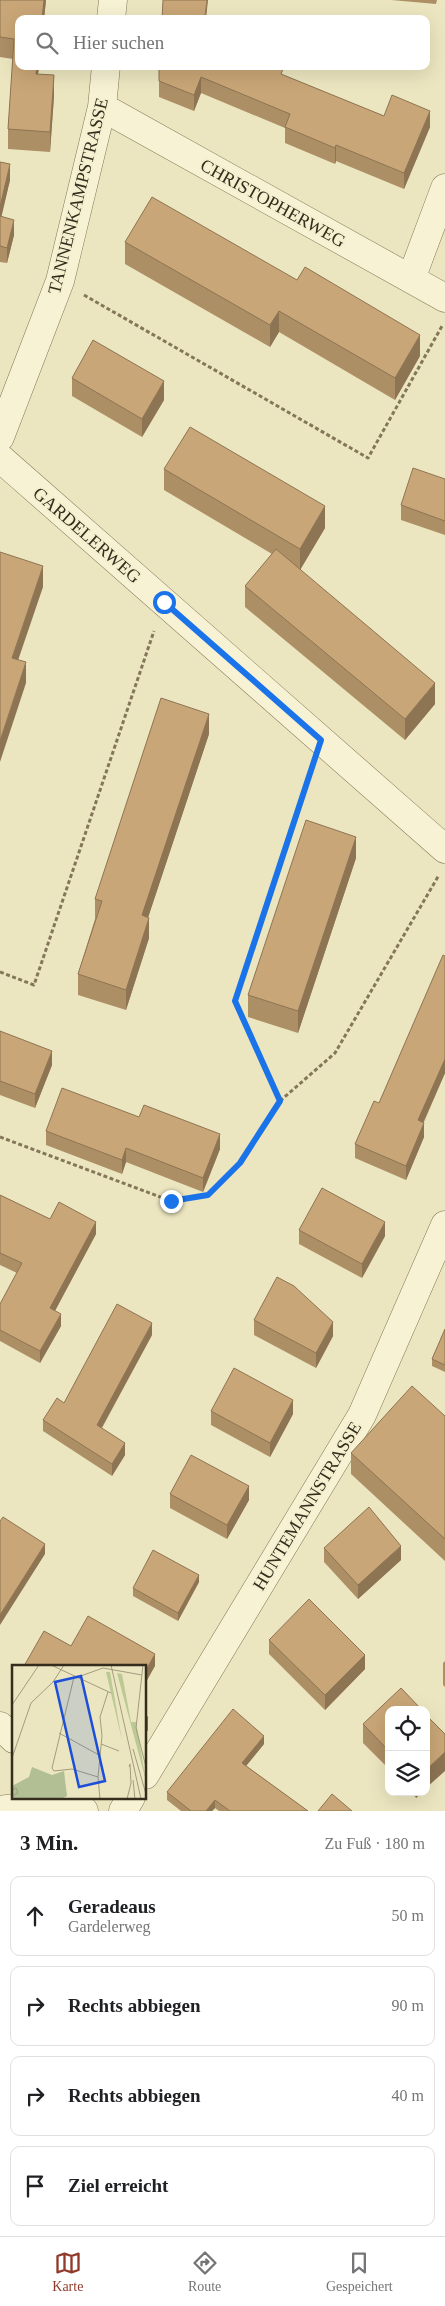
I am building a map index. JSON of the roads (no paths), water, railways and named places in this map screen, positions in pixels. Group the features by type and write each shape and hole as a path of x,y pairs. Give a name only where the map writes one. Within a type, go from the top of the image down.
{"street":[{"path":"111,15 113,0"},
{"name":"TANNENKAMPSTRASSE","path":"0,437 60,281 102,107 106,70"},
{"name":"CHRISTOPHERWEG","path":"102,107 445,298"},
{"path":"411,279 445,188"},
{"name":"GARDELERWEG","path":"0,458 321,740 442,861"},
{"name":"HUNTEMANNSTRASSE","path":"146,1772 362,1416 445,1225"},
{"path":"0,1726 12,1737"},
{"path":"123,1811 130,1798"},
{"path":"0,1810 51,1800 84,1811"}]}
